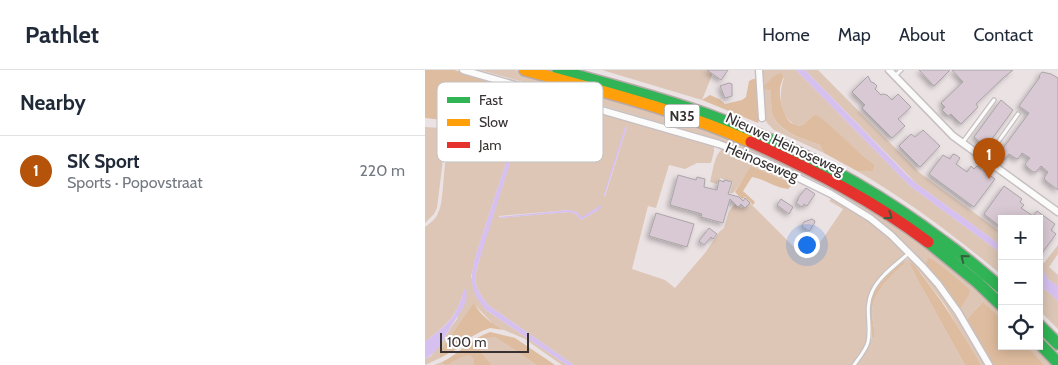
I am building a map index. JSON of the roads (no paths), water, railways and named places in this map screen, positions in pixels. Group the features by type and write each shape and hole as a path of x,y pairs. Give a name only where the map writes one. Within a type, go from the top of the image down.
{"highway":[{"name":"Nieuwe Heinoseweg","path":"525,70 567,82"},
{"name":"Nieuwe Heinoseweg","path":"558,70 599,82"},
{"name":"Nieuwe Heinoseweg","path":"603,83 712,116 762,136 808,158 867,190 904,213 957,252 998,286"},
{"name":"Nieuwe Heinoseweg","path":"603,92 707,124 757,144 833,181 867,201 947,257 1001,305"},
{"path":"1043,329 1058,344"},
{"path":"1043,347 1058,363"}],"street":[{"name":"Heinoseweg","path":"463,70 505,82"},
{"path":"759,70 762,118"},
{"path":"889,70 953,136 1058,212"},
{"name":"Heinoseweg","path":"603,110 701,138 764,161 852,206 891,235 922,266 958,312 989,365"}],"lane":[{"path":"895,76 901,70"},
{"path":"963,142 994,100"},
{"path":"986,160 1018,114"},
{"path":"855,365 868,342 870,329 868,307 871,293 884,276 910,253"}],"place":[{"name":"SK Sport","path":"989,179"}]}
